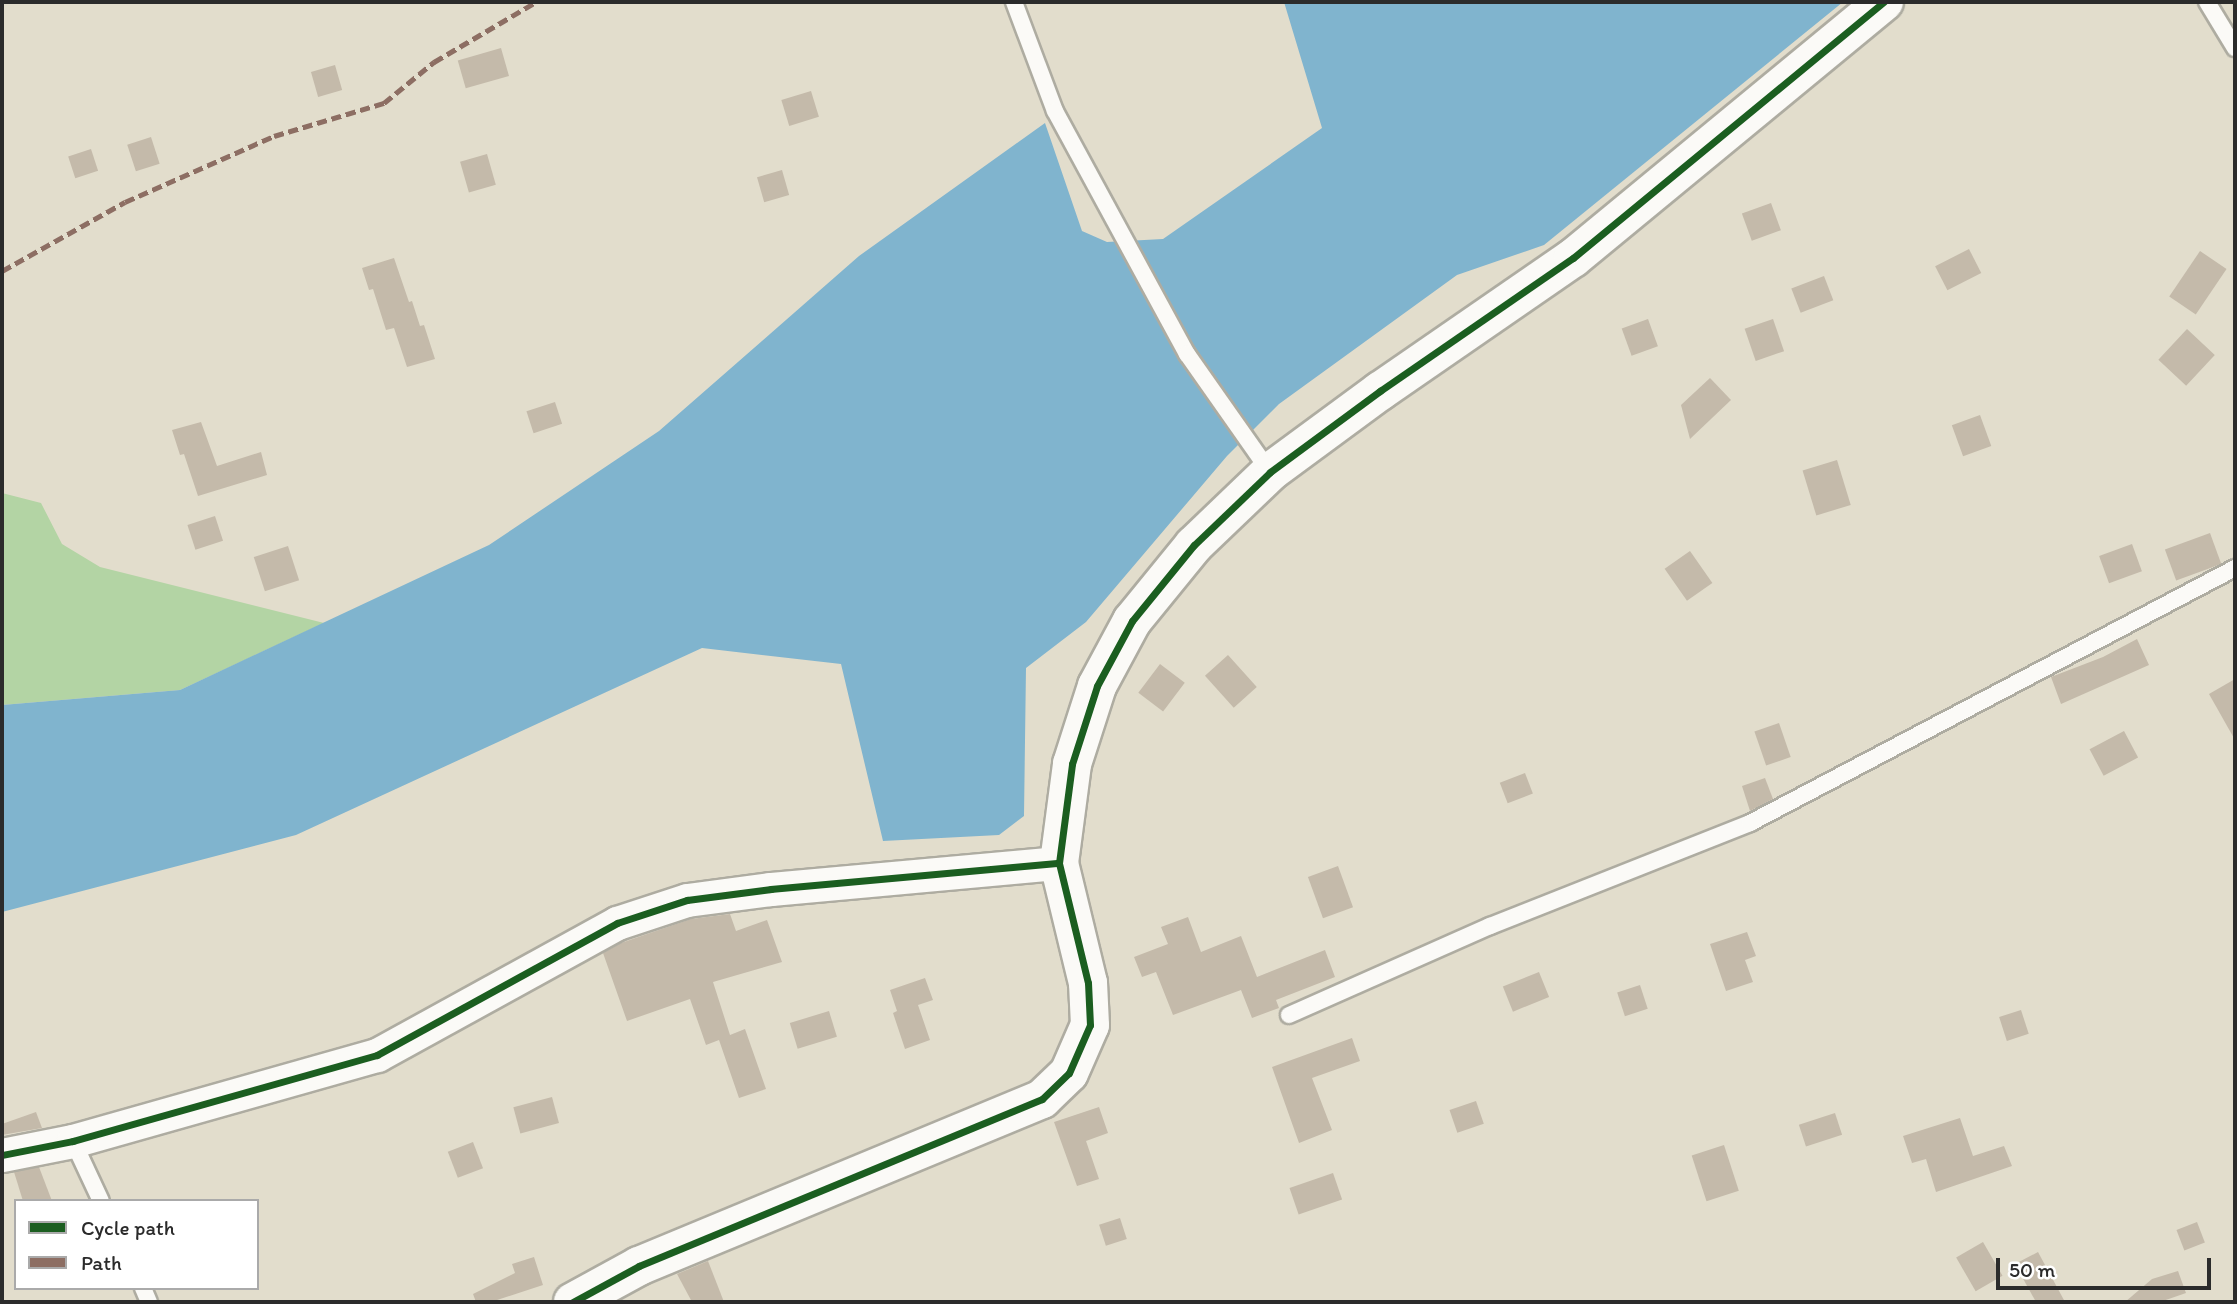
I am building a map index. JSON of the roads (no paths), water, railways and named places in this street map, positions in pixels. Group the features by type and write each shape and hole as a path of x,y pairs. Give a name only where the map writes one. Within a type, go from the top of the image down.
{"street":[{"path":"573,1302 639,1266 1042,1100 1069,1073 1090,1025 1088,982 1059,863 1072,764 1097,686 1132,621 1194,545 1270,472 1380,391 1573,258 1885,2"},
{"path":"2,1155 73,1141 377,1055 617,923 687,900 771,889 1059,863"}],"lane":[{"path":"1014,2 1055,111 1111,216 1187,354 1270,472"},
{"path":"2207,2 2235,48"},
{"path":"1289,1015 1490,926 1750,823 2235,568"},
{"path":"73,1141 101,1199"}],"water":[{"path":"1284,2 1843,2 1544,245 1457,275 1279,404 1227,456 1086,622 1026,668 1024,816 999,835 883,841 841,664 702,648 296,835 2,912 2,705 180,690 489,545 659,431 859,256 1045,123 1082,231 1107,242 1163,239 1322,128"}]}
